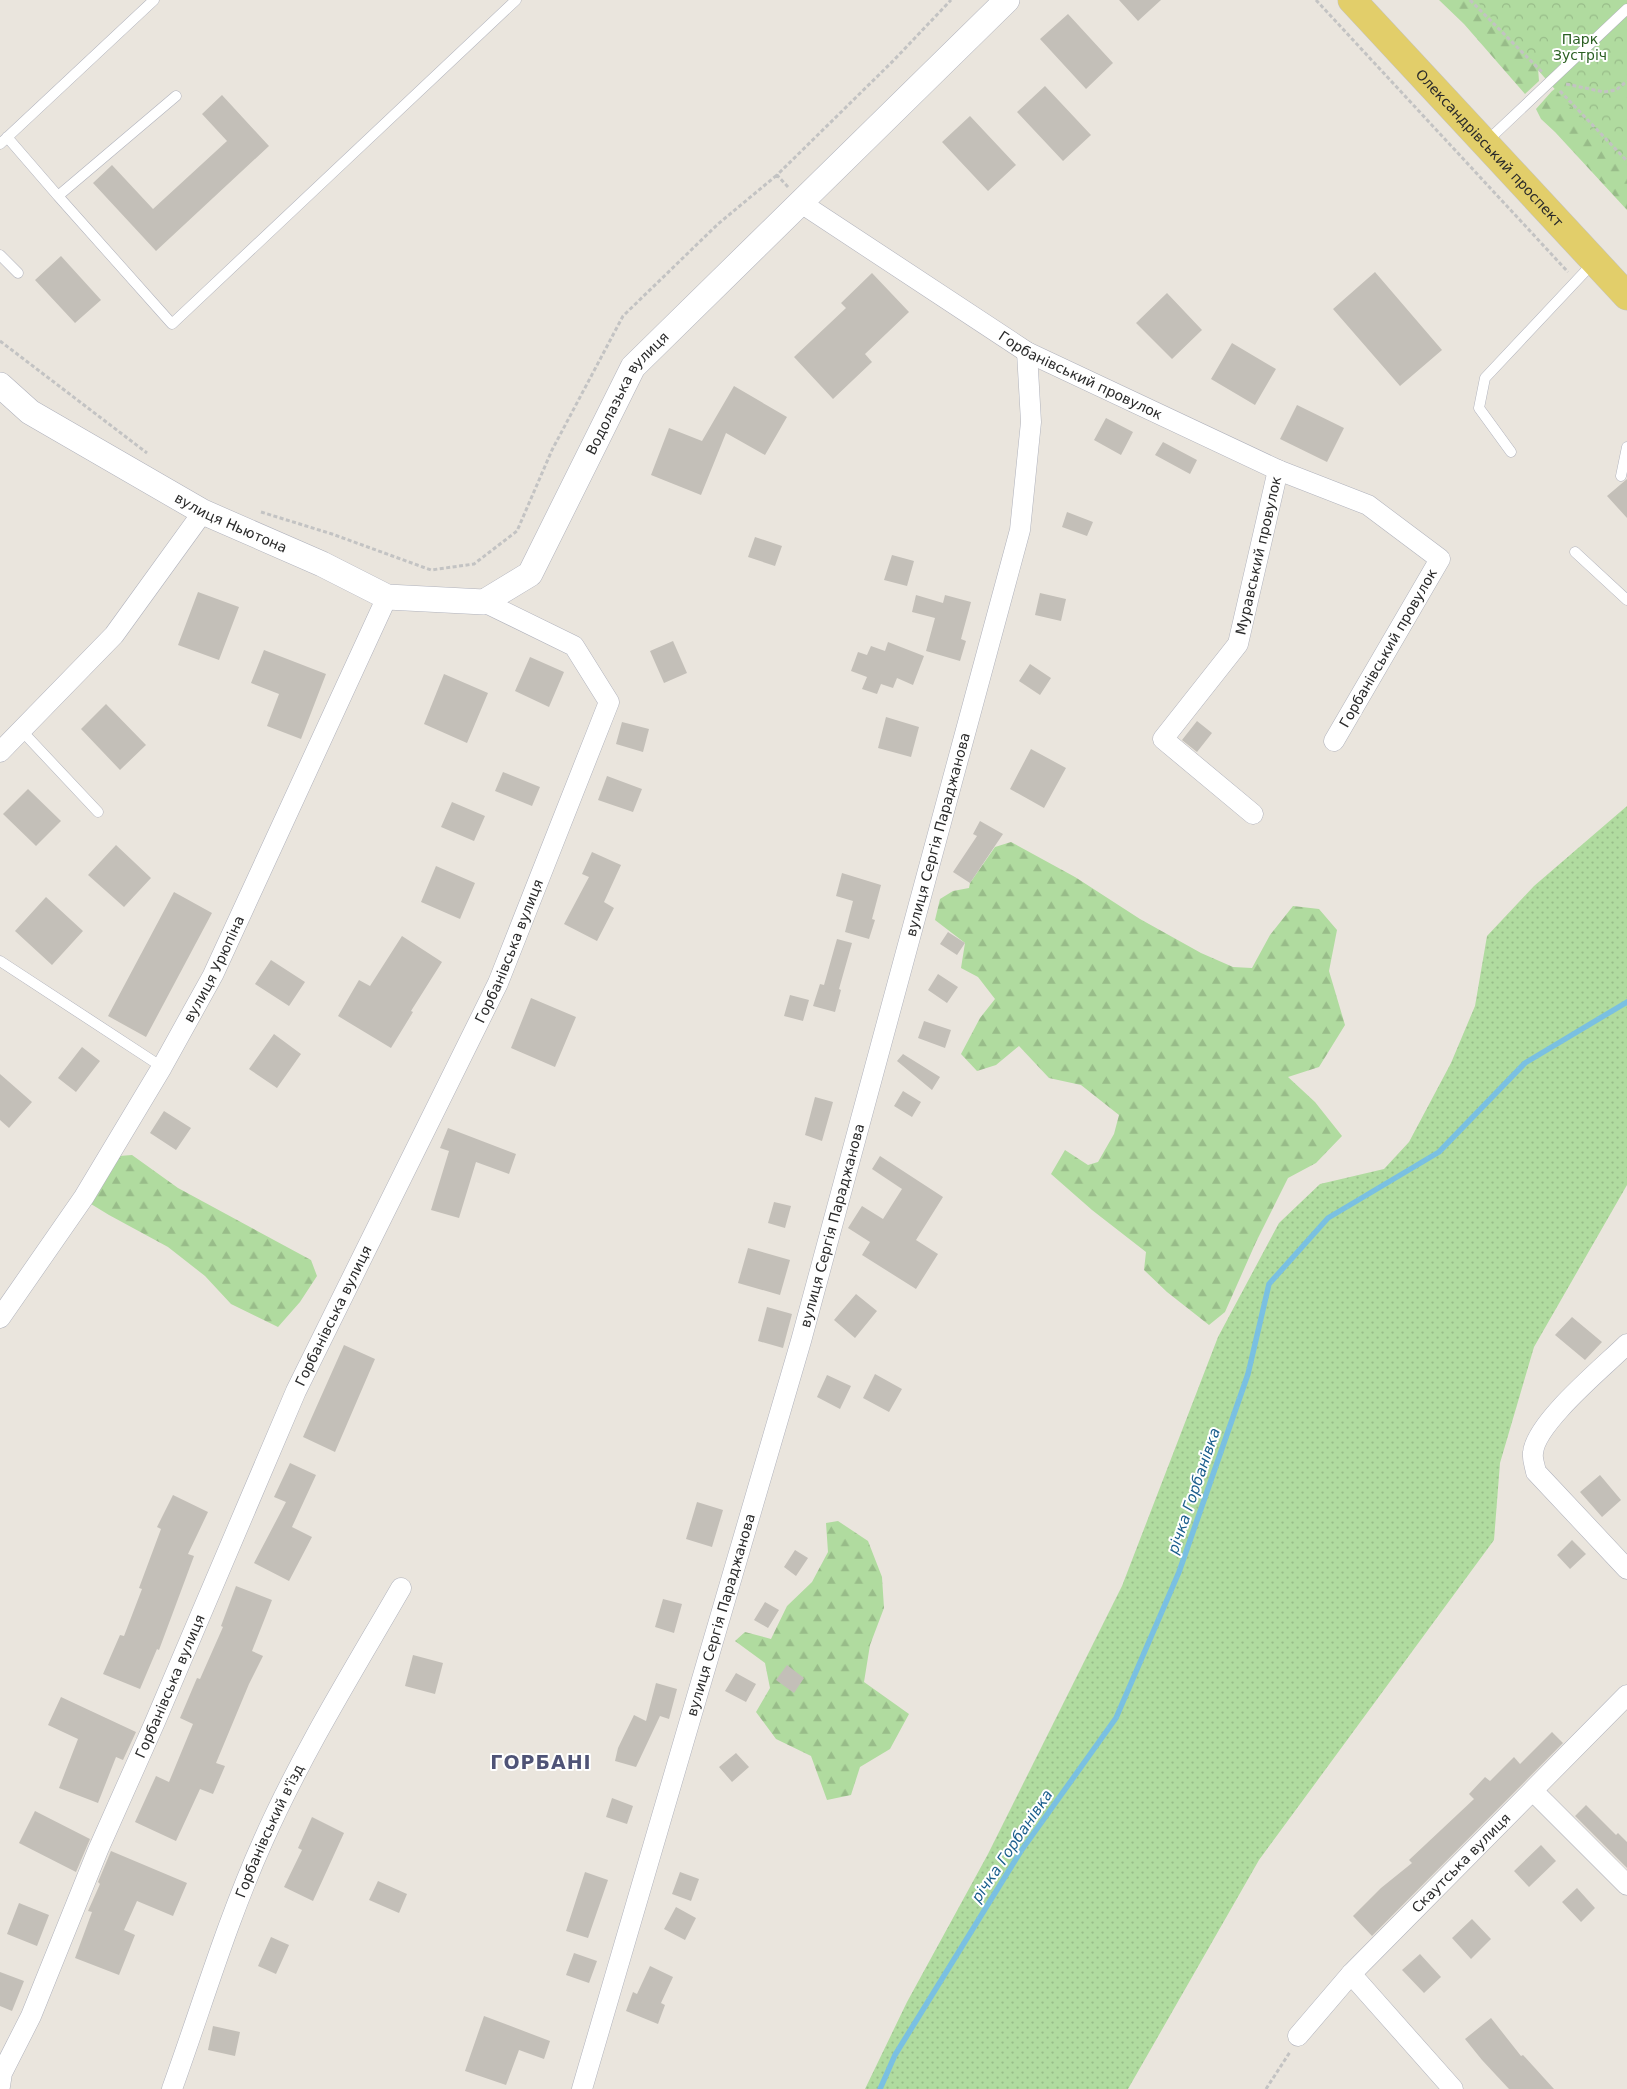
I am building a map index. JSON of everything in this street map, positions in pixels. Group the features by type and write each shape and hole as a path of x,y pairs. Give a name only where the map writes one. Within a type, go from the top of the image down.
{"main road":[{"name":"Олександрівський проспект","path":"1352,0 1486,142 1627,296"}],"street":[{"path":"801,203 1006,0"},
{"name":"Горбанівський провулок","path":"801,203 1027,352 1278,470 1368,505 1440,559 1334,741"},
{"name":"Водолазька вулиця","path":"484,602 530,574 633,368 801,203"},
{"name":"вулиця Сергія Параджанова","path":"582,2089 801,1341 1020,530 1031,422 1027,352"},
{"name":"вулиця Ньютона","path":"0,385 30,412 203,512 322,564 387,597 484,602"},
{"name":"Муравський провулок","path":"1253,814 1163,739 1238,644 1278,470"},
{"path":"0,752 114,635 203,512"},
{"name":"вулиця Урюпіна","path":"0,1318 84,1197 162,1067 213,975 387,597"},
{"name":"Горбанівська вулиця","path":"0,2086 2,2073 31,2016 98,1850 155,1722 296,1391 498,983 609,702 574,646 484,602"},
{"path":"1627,1344 1550,1420 1538,1437 1533,1453 1536,1472 1627,1569"},
{"name":"Горбанівський в'їзд","path":"172,2089 223,1939 264,1840 314,1740 401,1588"},
{"name":"Скаутська вулиця","path":"1298,2036 1351,1974 1627,1695"},
{"path":"1533,1791 1627,1885"},
{"path":"1351,1974 1453,2089"}],"lane":[{"path":"154,0 4,141 58,196 172,324 516,0"},
{"path":"1486,142 1627,9"},
{"path":"58,196 176,96"},
{"path":"0,255 18,273"},
{"path":"1511,452 1479,408 1485,378 1595,260"},
{"path":"1621,476 1627,447"},
{"path":"1575,552 1627,600"},
{"path":"21,730 98,812"},
{"path":"0,961 162,1067"}],"path":[{"path":"256,511 332,534 431,570 474,564 517,531 552,450 623,316 718,224 778,174 894,60 951,0"},
{"path":"1316,0 1576,281"},
{"path":"1550,81 1604,92 1616,90 1627,81"},
{"path":"778,174 801,203"},
{"path":"0,341 152,457"},
{"path":"1266,2089 1286,2061 1298,2036"}],"green space":[{"path":"1439,0 1583,0 1537,55 1539,81 1525,94 1464,24"},
{"name":"Парк Зустріч","path":"1476,0 1627,0 1627,171"},
{"path":"1627,34 1627,210 1541,119 1536,109 1552,91"},
{"path":"1627,806 1627,1185 1534,1347 1500,1463 1494,1540 1259,1860 1128,2089 865,2089 907,2002 988,1854 1122,1586 1218,1337 1279,1223 1320,1184 1384,1169 1409,1142 1451,1063 1475,1006 1487,936 1534,886"},
{"path":"1011,842 1075,877 1140,919 1201,953 1233,967 1252,968 1270,935 1293,906 1319,909 1337,930 1329,971 1345,1025 1319,1067 1288,1077 1315,1102 1342,1136 1316,1163 1288,1178 1256,1242 1225,1312 1209,1325 1167,1292 1144,1270 1146,1252 1092,1210 1051,1174 1065,1150 1088,1165 1098,1162 1114,1134 1119,1115 1081,1085 1049,1078 1019,1046 996,1065 977,1071 961,1054 980,1018 995,999 978,977 961,968 965,943 935,920 940,899 953,891 969,888 970,883 995,847"},
{"path":"132,1155 178,1188 311,1260 317,1276 300,1302 278,1327 231,1304 205,1276 168,1247 91,1204 119,1156"},
{"path":"838,1521 868,1541 882,1577 884,1608 870,1645 864,1682 909,1714 890,1749 860,1767 851,1795 827,1800 811,1756 776,1739 756,1712 770,1688 765,1663 735,1641 745,1632 771,1639 787,1606 812,1582 828,1552 826,1523"}],"building":[{"path":"1119,0 1161,0 1138,21"},
{"path":"1068,14 1113,63 1086,89 1040,39"},
{"path":"1045,86 1091,135 1063,161 1017,112"},
{"path":"222,95 269,146 156,251 93,183 112,165 153,209 227,141 202,114"},
{"path":"970,116 1016,165 988,191 942,142"},
{"path":"61,256 101,300 75,323 35,280"},
{"path":"1375,272 1442,350 1400,386 1333,309"},
{"path":"872,273 909,312 865,354 872,362 833,399 794,357 846,308 841,303"},
{"path":"1167,293 1202,330 1172,359 1136,323"},
{"path":"1232,343 1276,369 1255,405 1211,379"},
{"path":"734,386 787,417 765,455 726,433 701,495 651,475 669,428 702,441"},
{"path":"1297,405 1344,428 1327,462 1280,439"},
{"path":"1106,418 1133,432 1121,455 1094,440"},
{"path":"1163,442 1197,460 1190,474 1155,455"},
{"path":"1627,479 1627,518 1607,496"},
{"path":"1067,512 1093,522 1087,536 1062,527"},
{"path":"755,537 782,546 775,566 748,557"},
{"path":"892,555 914,561 907,586 884,580"},
{"path":"198,592 239,607 219,660 178,645"},
{"path":"1040,593 1066,599 1061,621 1035,615"},
{"path":"916,595 943,603 945,595 971,602 961,639 966,641 960,661 926,651 935,618 912,612"},
{"path":"673,641 687,673 664,683 650,651"},
{"path":"888,642 924,656 913,685 897,678 893,688 881,684 877,694 862,689 867,677 851,671 858,652 867,655 871,646 885,651"},
{"path":"264,650 326,674 301,739 267,726 279,694 251,683"},
{"path":"530,657 564,672 549,707 515,691"},
{"path":"1030,664 1051,678 1040,695 1019,681"},
{"path":"444,674 488,693 467,743 424,724"},
{"path":"106,704 146,745 120,770 81,729"},
{"path":"886,717 919,727 911,757 878,748"},
{"path":"1197,721 1212,733 1197,752 1182,740"},
{"path":"622,722 649,729 643,752 616,744"},
{"path":"1031,749 1066,768 1044,808 1010,789"},
{"path":"503,772 540,787 532,806 495,791"},
{"path":"607,776 642,789 633,812 598,800"},
{"path":"28,789 61,821 36,846 3,814"},
{"path":"452,802 485,816 474,841 441,827"},
{"path":"980,821 1003,834 970,883 953,872 977,836 973,834"},
{"path":"116,845 151,878 124,907 88,875"},
{"path":"592,852 621,865 604,902 614,908 597,941 564,924 589,877 582,874"},
{"path":"436,866 475,883 460,919 421,902"},
{"path":"842,873 881,885 872,919 875,920 869,939 845,932 853,901 836,896"},
{"path":"174,892 212,913 146,1037 108,1016"},
{"path":"46,897 83,931 52,965 15,931"},
{"path":"948,932 965,943 957,955 940,944"},
{"path":"402,936 442,962 411,1011 413,1012 391,1048 338,1016 359,980 370,986"},
{"path":"837,939 852,943 839,989 841,990 835,1012 813,1006 820,984 824,985"},
{"path":"271,960 305,982 289,1006 255,984"},
{"path":"938,974 958,987 947,1003 928,990"},
{"path":"790,995 809,1000 803,1021 784,1016"},
{"path":"531,998 576,1017 555,1067 511,1048"},
{"path":"924,1021 951,1030 945,1048 918,1038"},
{"path":"274,1034 301,1054 277,1088 249,1069"},
{"path":"82,1047 100,1061 76,1092 58,1078"},
{"path":"903,1054 940,1077 932,1090 897,1061"},
{"path":"0,1074 32,1102 9,1128 0,1120"},
{"path":"903,1091 921,1102 912,1117 894,1106"},
{"path":"815,1097 833,1102 822,1141 805,1135"},
{"path":"164,1111 191,1128 176,1150 150,1133"},
{"path":"448,1128 516,1154 509,1174 476,1162 459,1218 431,1210 449,1151 440,1148"},
{"path":"880,1156 943,1197 916,1240 938,1254 916,1289 862,1255 870,1242 848,1228 862,1206 883,1219 902,1189 872,1169"},
{"path":"774,1202 791,1206 785,1228 768,1223"},
{"path":"748,1248 790,1260 780,1295 738,1283"},
{"path":"856,1294 877,1311 855,1338 834,1320"},
{"path":"767,1307 792,1314 783,1348 758,1341"},
{"path":"1572,1317 1602,1342 1585,1360 1555,1335"},
{"path":"344,1345 375,1359 335,1452 303,1437"},
{"path":"875,1374 902,1389 889,1412 863,1398"},
{"path":"827,1375 851,1386 840,1409 817,1397"},
{"path":"290,1463 316,1475 292,1527 312,1537 289,1581 254,1563 286,1502 274,1497"},
{"path":"1600,1475 1621,1500 1602,1517 1580,1492"},
{"path":"173,1495 208,1512 188,1554 194,1556 159,1650 157,1649 140,1689 103,1674 120,1635 124,1636 142,1589 139,1588 161,1529 157,1527"},
{"path":"697,1502 723,1510 712,1547 686,1539"},
{"path":"1572,1540 1586,1554 1570,1569 1557,1555"},
{"path":"795,1550 808,1558 796,1576 784,1567"},
{"path":"236,1586 272,1600 252,1651 263,1656 249,1684 216,1763 225,1766 213,1794 200,1789 176,1841 135,1822 156,1776 169,1782 193,1724 180,1718 197,1678 200,1679 223,1627 221,1626"},
{"path":"663,1599 682,1604 674,1633 655,1627"},
{"path":"765,1602 779,1610 768,1628 754,1620"},
{"path":"413,1655 443,1663 435,1694 405,1686"},
{"path":"787,1665 804,1678 794,1693 776,1680"},
{"path":"736,1673 756,1684 746,1702 725,1691"},
{"path":"656,1683 677,1689 669,1719 660,1716 636,1767 615,1761 618,1748 634,1715 646,1721"},
{"path":"61,1697 136,1732 123,1760 116,1757 98,1803 59,1788 78,1739 48,1725"},
{"path":"1552,1732 1563,1743 1372,1936 1353,1916 1381,1888 1412,1863 1409,1860 1474,1799 1469,1794 1485,1777 1490,1781 1514,1757 1520,1764"},
{"path":"736,1753 749,1767 732,1782 719,1767"},
{"path":"612,1798 633,1806 627,1824 606,1817"},
{"path":"1586,1805 1616,1835 1618,1833 1627,1842 1627,1868 1575,1816"},
{"path":"35,1811 90,1839 76,1872 19,1843"},
{"path":"312,1817 344,1833 313,1901 284,1887 302,1850 298,1848"},
{"path":"1541,1845 1556,1861 1529,1887 1514,1871"},
{"path":"111,1851 187,1883 173,1916 137,1901 124,1930 135,1935 119,1975 75,1958 92,1912 88,1911 100,1884 98,1882"},
{"path":"585,1872 608,1880 588,1938 566,1931"},
{"path":"680,1872 699,1879 691,1901 672,1894"},
{"path":"378,1881 407,1894 399,1913 369,1900"},
{"path":"1577,1888 1595,1908 1581,1922 1562,1902"},
{"path":"19,1903 49,1915 37,1946 7,1934"},
{"path":"676,1907 696,1918 685,1940 664,1929"},
{"path":"1472,1919 1491,1939 1471,1959 1452,1938"},
{"path":"271,1937 289,1945 276,1974 258,1966"},
{"path":"574,1953 597,1961 589,1983 566,1975"},
{"path":"1420,1954 1441,1977 1424,1993 1402,1970"},
{"path":"650,1966 673,1977 661,2003 665,2005 658,2024 626,2011 633,1992 637,1994"},
{"path":"0,1972 24,1981 12,2011 0,2006"},
{"path":"484,2016 550,2041 544,2059 519,2050 506,2085 465,2071"},
{"path":"1491,2018 1521,2056 1523,2055 1554,2089 1509,2089 1482,2060 1465,2039"},
{"path":"213,2026 240,2032 235,2056 208,2050"}],"waterway":[{"name":"річка Горбанівка","path":"880,2089 895,2055 1021,1851 1116,1718 1179,1572 1248,1374 1269,1284 1328,1218 1439,1152 1525,1063 1627,1002"}],"district":[{"name":"ГОРБАНІ","path":"541,1762"}]}
